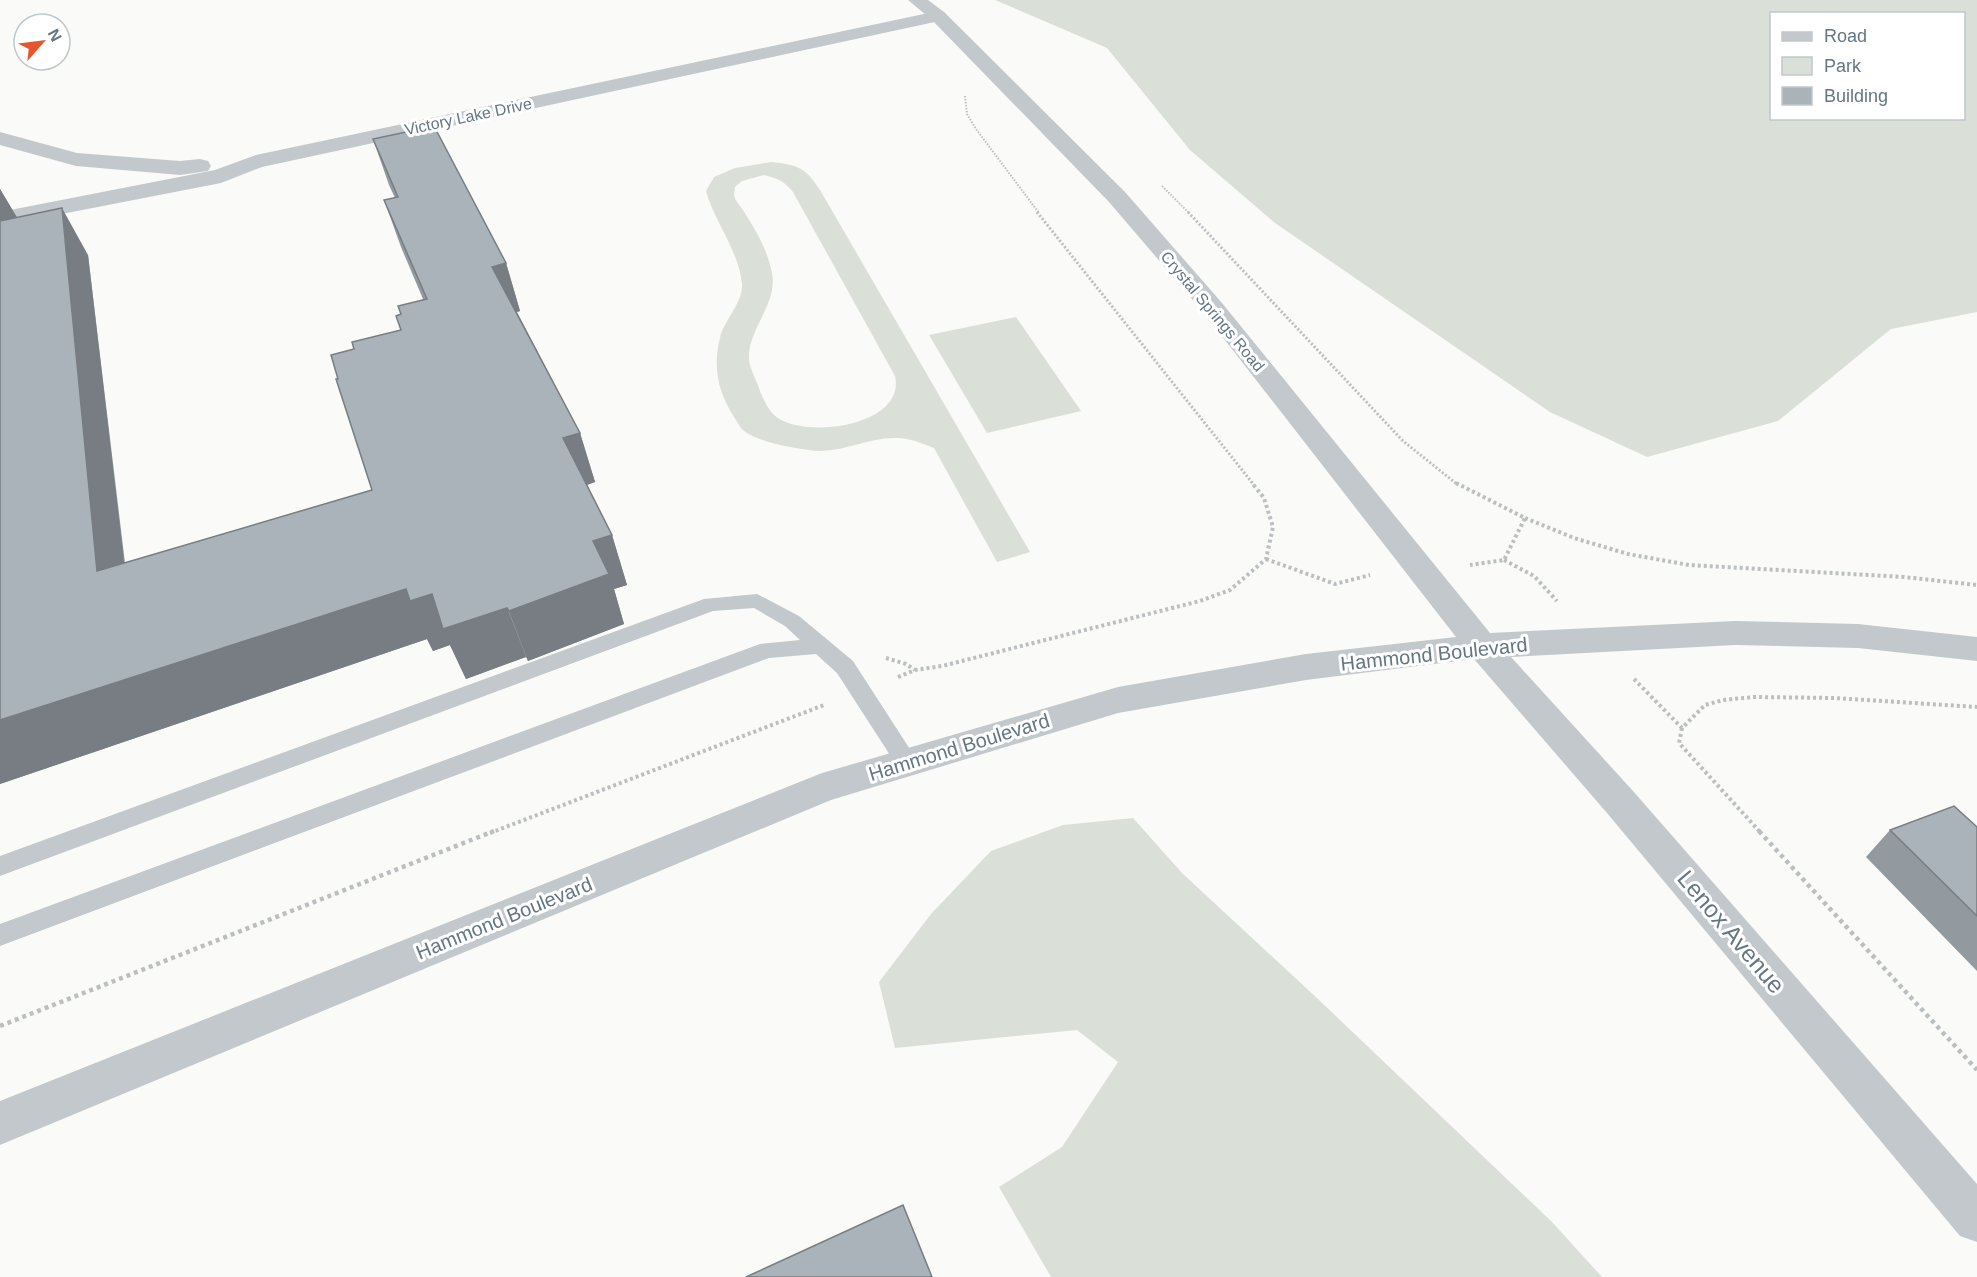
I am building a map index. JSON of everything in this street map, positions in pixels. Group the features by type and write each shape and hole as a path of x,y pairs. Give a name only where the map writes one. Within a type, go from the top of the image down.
{"street":[{"name":"Crystal Springs Road","path":"916,0 938,16 1117,197 1213,308 1482,646"},
{"name":"Victory Lake Drive","path":"0,219 221,176 256,162 938,16"},
{"path":"0,138 76,159 180,168 256,162"},
{"name":"Hammond Boulevard","path":"0,1123 822,788 1118,700 1306,667 1482,646 1735,633 1858,636 1977,649"},
{"name":"Lenox Avenue","path":"1482,646 1620,802 1977,1219"}],"lane":[{"path":"0,866 711,604 757,601 792,621 845,667 907,763"},
{"path":"0,935 767,650 819,646"}],"path":[{"path":"0,1026 585,795 915,670 942,666 1191,603 1230,590 1266,559 1273,527 1264,498 1029,201 975,129 967,114 964,91"},
{"path":"1525,518 1574,538 1628,554 1689,565 1904,577 1977,585"},
{"path":"1682,728 1679,743 1977,1070"}],"green space":[{"path":"995,0 1977,0 1977,312 1891,329 1778,421 1647,457 1550,412 1275,223 1190,150 1107,48"},
{"path":"771,162 788,164 800,168 815,182 1030,552 997,562 934,448 909,439 894,438 831,450 809,450 766,441 742,429 721,391 717,360 722,331 740,298 742,284 732,249 706,191 714,177 735,168","holes":["764,175 777,179 793,192 895,376 894,393 885,407 869,418 826,427 805,427 786,422 773,414 766,404 751,370 750,349 771,296 772,273 762,242 734,196 735,187 742,181"]},
{"path":"1016,317 1081,411 987,433 929,335"},
{"path":"1133,818 1182,873 1552,1222 1602,1277 1051,1277 999,1187 1062,1147 1118,1062 1077,1030 895,1048 879,982 931,914 991,851 1063,825"}],"building":[{"path":"434,126 506,263 492,267 580,433 563,438 612,535 593,541 609,574 509,611 507,608 443,629 432,594 410,601 406,589 0,720 0,221 62,208 97,571 372,490 336,379 338,379 331,355 354,349 352,342 401,330 396,316 401,314 398,306 427,299 384,200 398,197 373,139"},
{"path":"1954,806 1977,827 1977,916 1890,830"},
{"path":"903,1205 932,1277 746,1277"}]}
